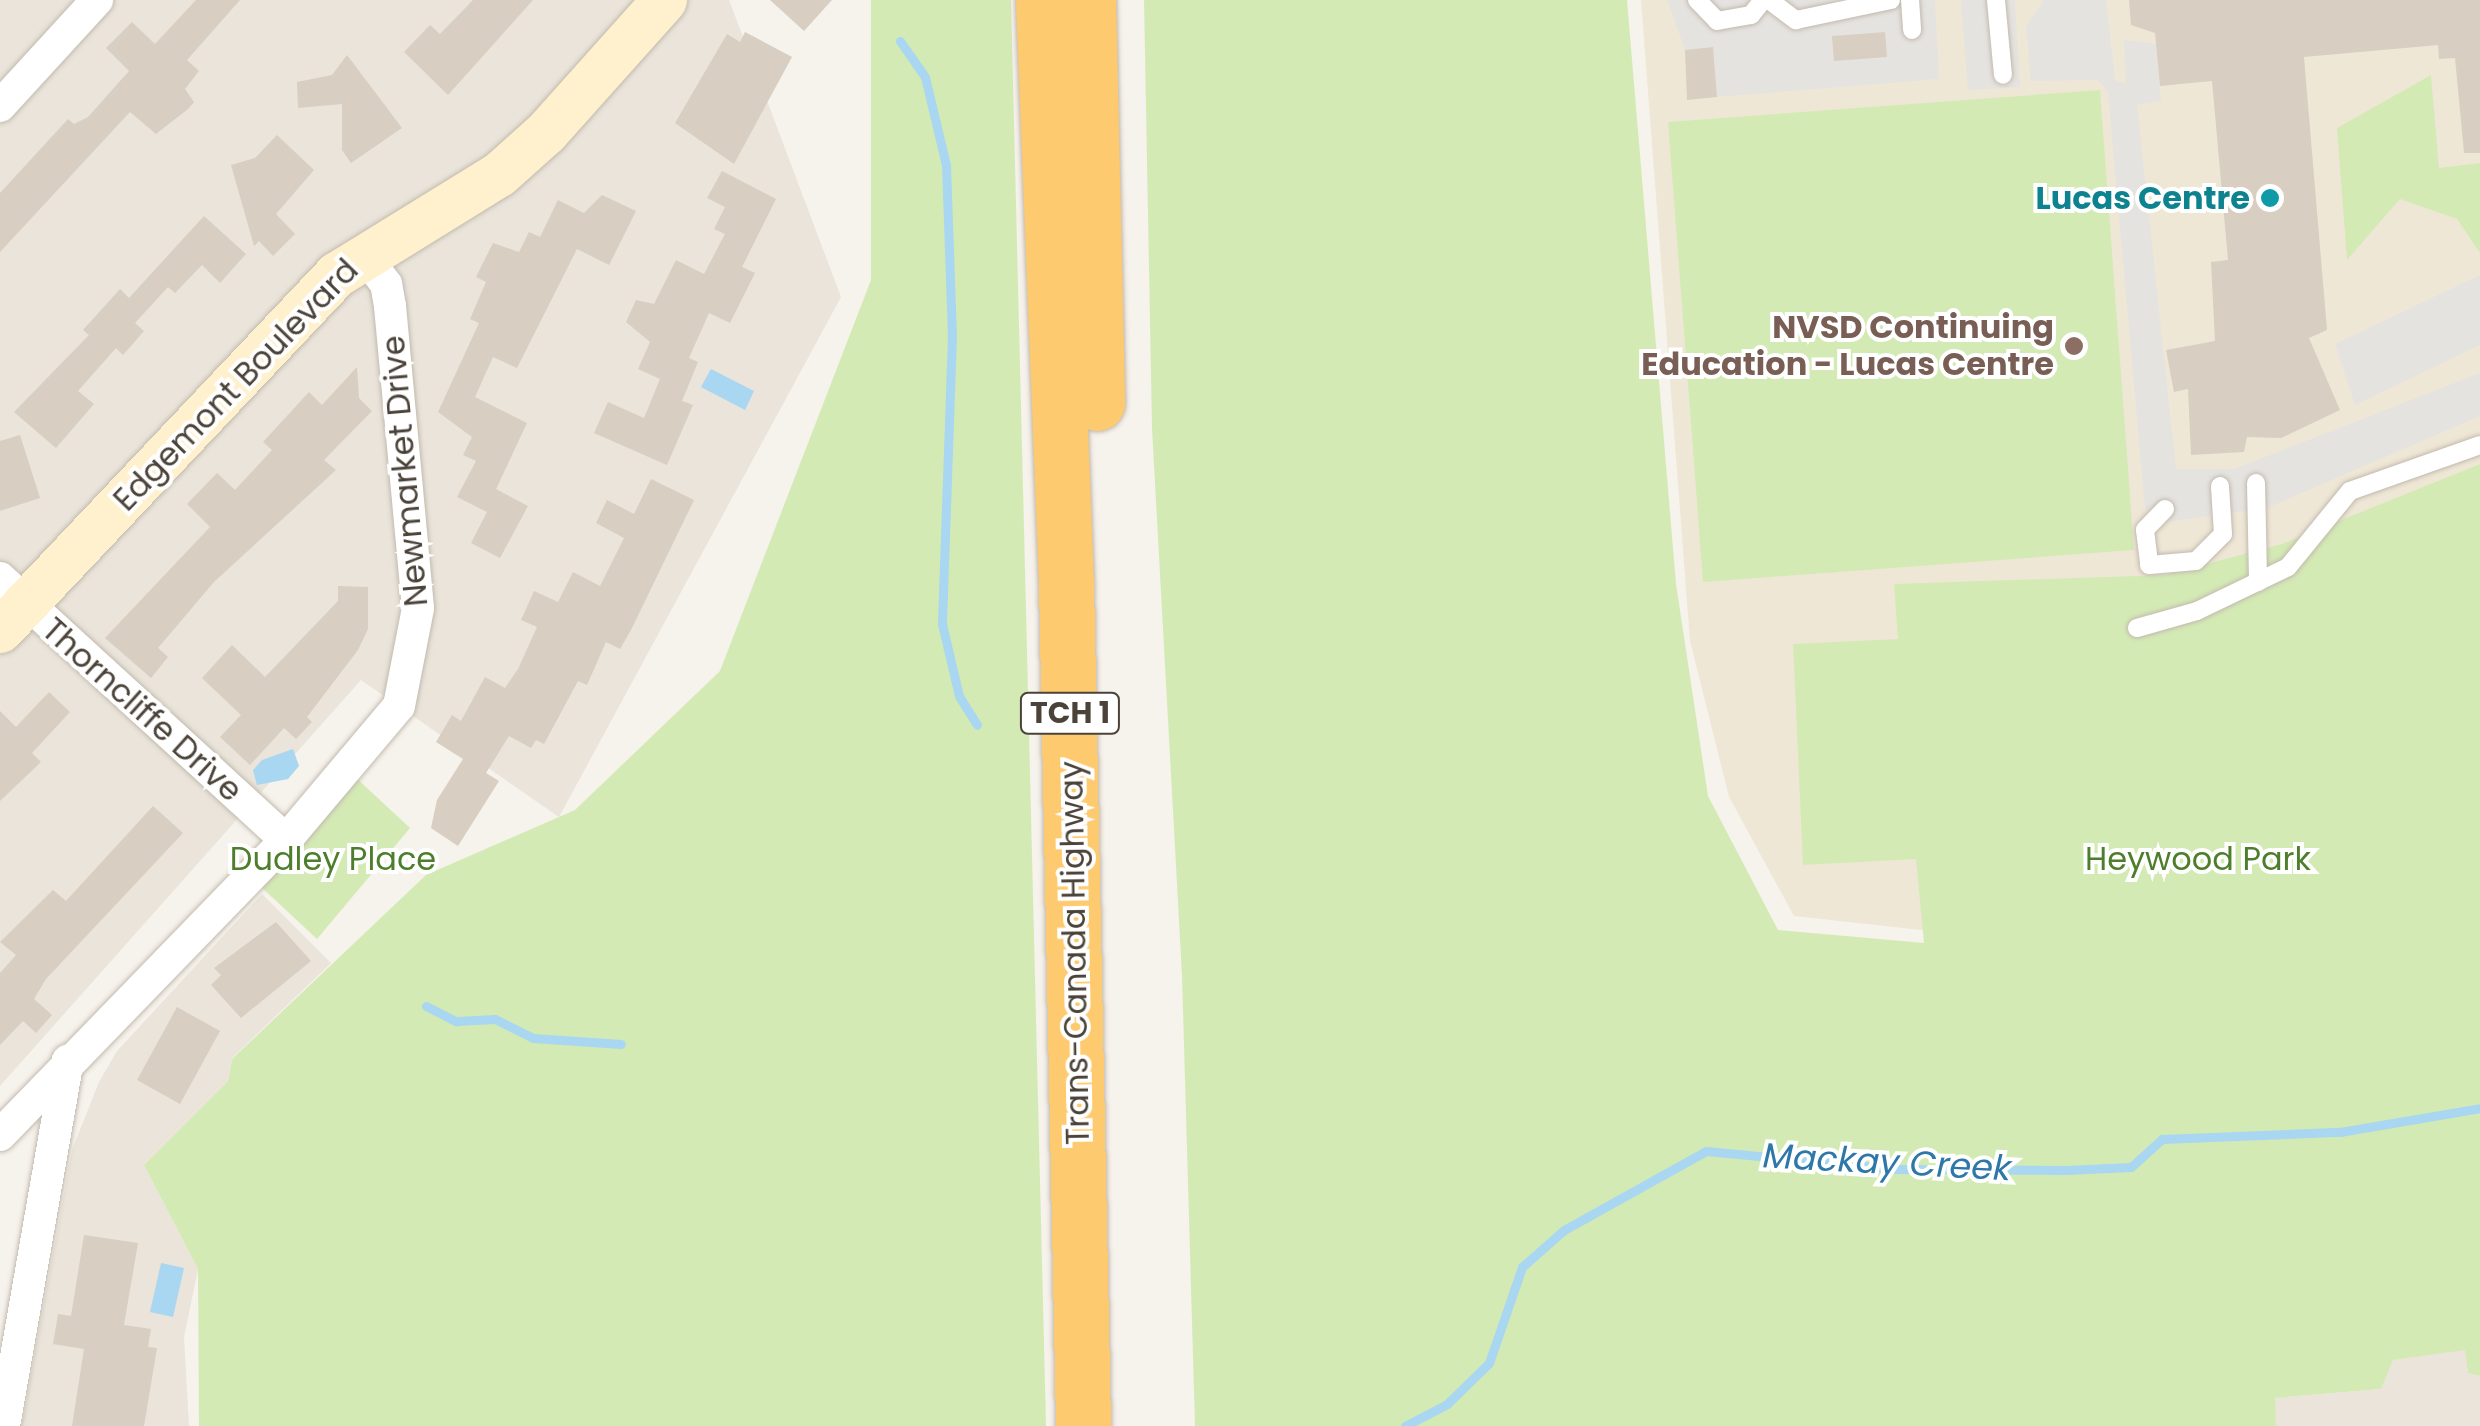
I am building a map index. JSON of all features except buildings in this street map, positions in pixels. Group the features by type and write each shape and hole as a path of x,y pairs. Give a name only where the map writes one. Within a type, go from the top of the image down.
{"highway":[{"name":"Trans-Canada Highway","path":"1043,0 1067,602 1084,1426"},
{"name":"Trans-Canada Highway","path":"1088,0 1122,1426"}],"street":[{"path":"0,106 97,0"},
{"name":"Edgemont Boulevard","path":"8,604 291,321 364,254 499,174 664,0"},
{"name":"Newmarket Drive","path":"0,1136 68,1061 286,840 399,706 417,632 390,306 386,284 364,254"},
{"name":"Thorncliffe Drive","path":"8,604 286,840"},
{"path":"4,1426 68,1061"}],"lane":[{"path":"1697,0 1717,20 1751,15 1766,0 1796,20 1891,0"},
{"path":"1910,0 1912,30"},
{"path":"1996,0 2003,75"},
{"path":"2137,628 2258,582 2288,566 2350,491 2480,445"},
{"path":"2256,482 2258,582"},
{"path":"2165,509 2146,530 2150,566 2196,561 2223,534 2220,486"}],"shaded area":[{"path":"0,0 729,0 841,297 559,817 361,680 0,1086"},
{"name":"NVSD Continuing Education - Lucas Centre","path":"1641,0 2480,0 2480,782 1958,934 1794,916 1729,797 1690,641"},
{"path":"1667,0 1935,0 1939,79 1717,97 1713,48 1685,50","holes":["1884,32 1887,57 1834,60 1833,36"]},
{"path":"1961,0 2015,0 2020,87 1968,90"},
{"path":"2044,0 2106,0 2115,80 2126,84 2124,40 2156,44 2161,101 2137,105 2176,469 2234,469 2480,373 2480,416 2267,508 2167,522 2145,508 2108,92 2098,80 2031,81 2026,26"},
{"path":"2480,275 2480,345 2355,405 2335,344"},
{"path":"262,894 331,963 232,1058 228,1081 144,1165 198,1269 184,1337 189,1426 22,1426 72,1150 99,1082 117,1051"},
{"path":"2466,1349 2468,1373 2480,1376 2480,1426 2276,1426 2274,1398 2381,1389 2392,1360"}],"green space":[{"path":"871,0 1011,0 1046,1426 199,1426 198,1269 144,1165 228,1081 232,1059 426,875 575,810 720,671 871,280"},
{"name":"Heywood Park","path":"1144,0 1627,0 1676,584 1708,796 1778,930 1924,943 1916,859 1803,865 1793,644 1898,639 1894,584 2165,575 2282,544 2480,464 2480,1376 2468,1373 2465,1350 2393,1360 2381,1389 2275,1398 2276,1426 1195,1426 1182,975 1152,428"},
{"path":"2431,75 2439,168 2480,163 2480,253 2457,219 2400,199 2347,260 2337,128"},
{"path":"2100,90 2134,550 1703,582 1668,122"},
{"name":"Dudley Place","path":"353,775 410,828 317,939 259,885"}],"water":[{"path":"711,369 754,391 745,410 701,387"},
{"path":"293,749 299,766 288,779 257,785 253,770 262,760"},
{"path":"161,1263 184,1268 173,1317 150,1312"}],"waterway":[{"path":"900,41 925,77 946,165 952,336 942,624 959,696 977,725"},
{"path":"426,1006 456,1021 495,1019 533,1038 621,1044"},
{"name":"Mackay Creek","path":"1405,1426 1447,1404 1489,1363 1522,1267 1564,1230 1706,1151 1896,1169 2131,1167 2162,1139 2340,1132 2480,1108"}],"place":[{"name":"Lucas Centre","path":"2270,198"},
{"name":"NVSD Continuing Education - Lucas Centre","path":"2074,346"}]}
